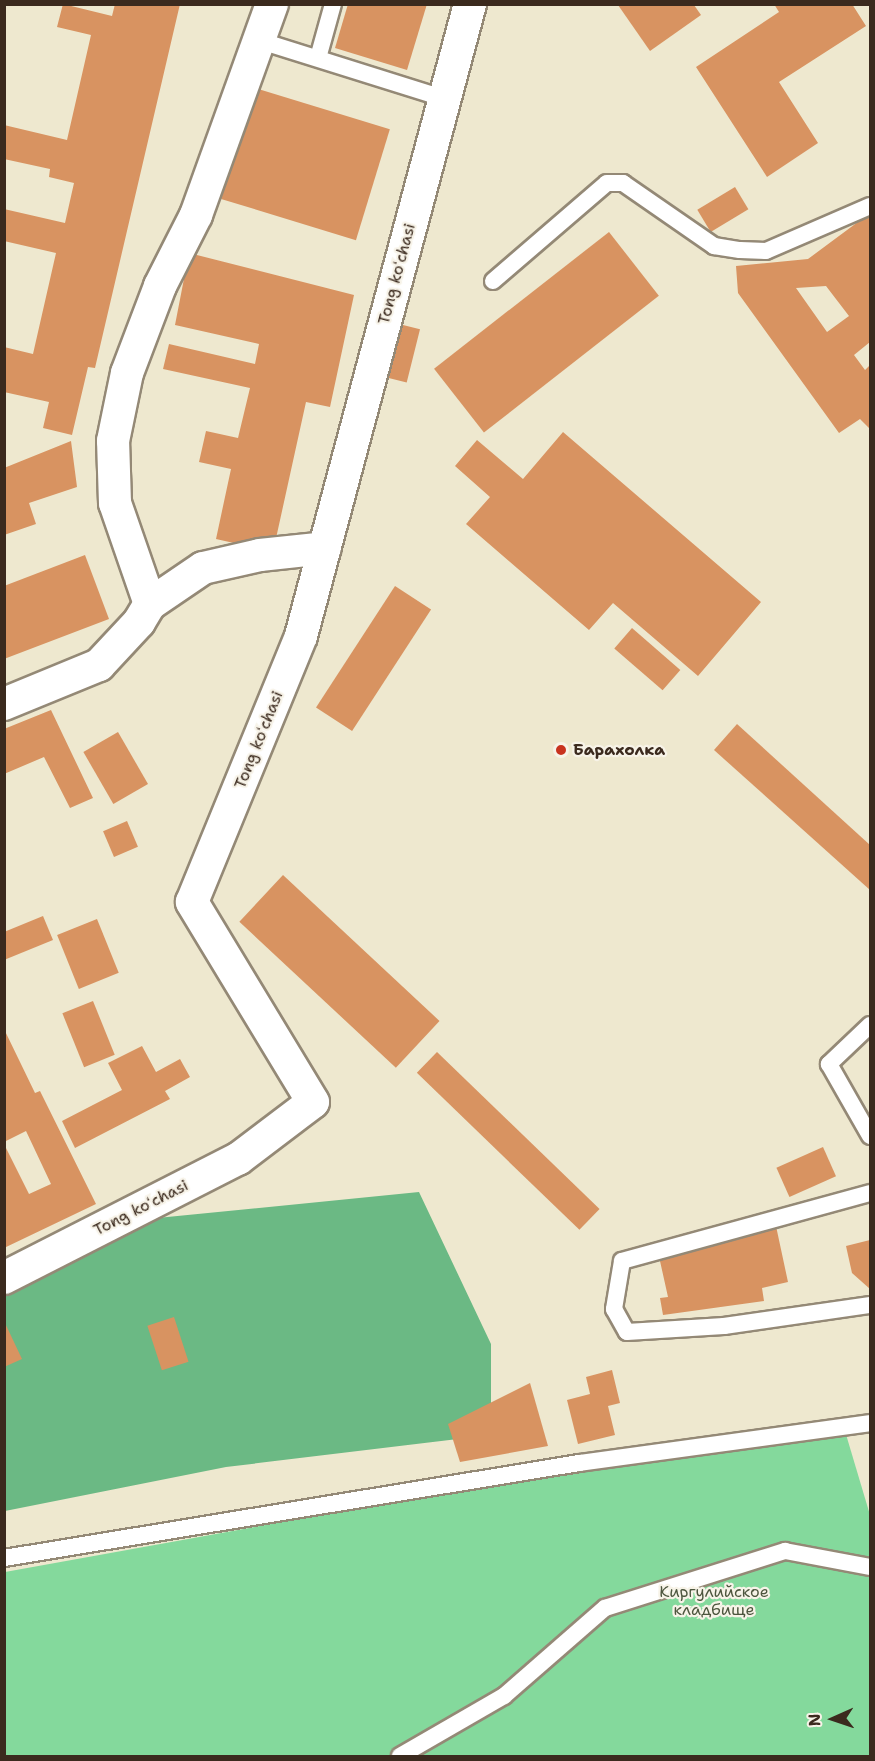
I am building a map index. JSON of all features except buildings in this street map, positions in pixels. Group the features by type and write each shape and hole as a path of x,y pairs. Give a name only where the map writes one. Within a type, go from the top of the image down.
{"street":[{"path":"150,604 115,503 113,441 127,373 160,286 196,215 261,41 272,4"},
{"name":"Tong koʻchasi","path":"4,1278 238,1159 313,1102 192,902 301,636 443,98 470,4"},
{"path":"4,704 99,665 139,622 150,604 203,568 260,555 325,548"}],"lane":[{"path":"318,58 333,4"},
{"path":"261,41 443,98"},
{"path":"493,281 607,183 623,183 714,246 740,250 766,251 870,206"},
{"path":"870,1024 829,1064 870,1136"},
{"path":"870,1193 622,1262 614,1309 627,1332 724,1326 870,1305"},
{"path":"4,1558 579,1463 870,1423"},
{"path":"400,1756 504,1696 605,1608 785,1551 870,1567"}],"green space":[{"path":"419,1192 491,1344 491,1435 226,1467 5,1511 5,1288 147,1219"},
{"name":"Киргулийское кладбище","path":"842,1421 870,1515 870,1756 5,1756 5,1572"}],"place":[{"name":"Барахолка","path":"561,750"}]}
